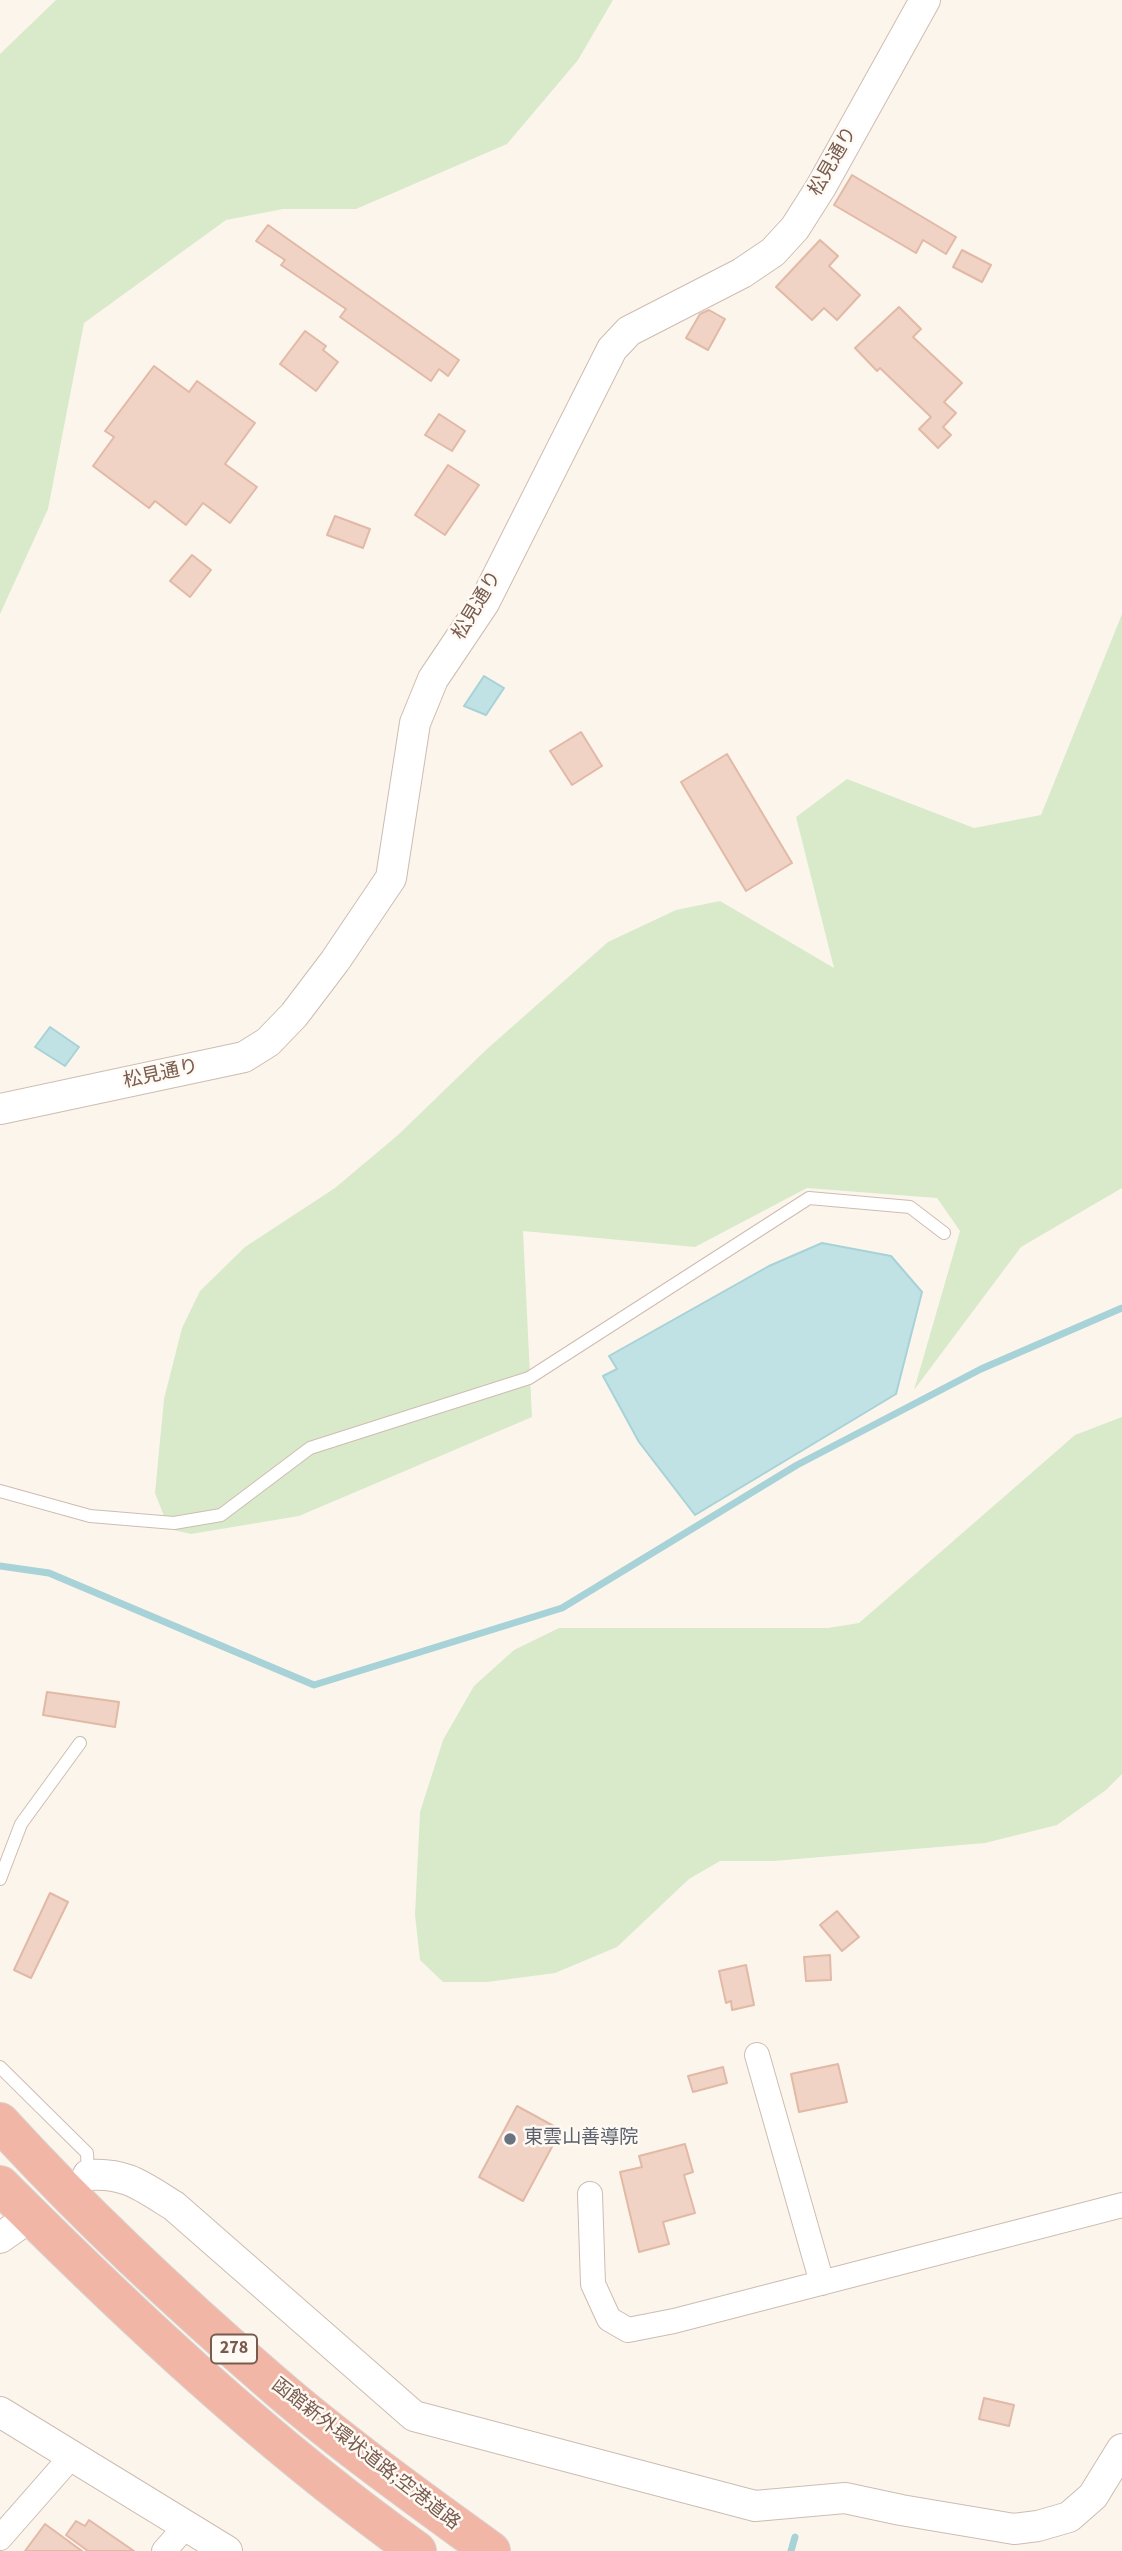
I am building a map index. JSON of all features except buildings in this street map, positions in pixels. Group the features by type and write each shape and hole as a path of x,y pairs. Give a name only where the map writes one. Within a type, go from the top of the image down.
{"highway":[{"name":"函館新外環状道路;空港道路","path":"0,2122 131,2254 273,2384 409,2492 491,2551"},
{"name":"278","path":"0,2185 102,2288 246,2417 417,2551"}],"street":[{"name":"松見通り","path":"0,1109 244,1057 268,1042 294,1015 335,961 391,878 415,723 433,679 484,603 612,349 629,331 742,273 773,252 795,228 821,187 925,0"},
{"path":"757,2055 822,2283"},
{"path":"88,2175 109,2173 132,2180 174,2206 414,2416 755,2506 845,2498 1014,2529 1038,2526 1069,2517 1093,2496 1122,2449"},
{"path":"590,2194 593,2284 610,2319 628,2330 674,2321 1122,2205"},
{"path":"0,2412 227,2551"},
{"path":"0,2538 71,2457"},
{"path":"164,2551 187,2526"}],"lane":[{"path":"0,1491 90,1516 174,1523 221,1515 310,1448 529,1378 809,1198 910,1207 944,1233"},
{"path":"0,1879 21,1824 80,1743"},
{"path":"0,2067 87,2153 88,2175"}],"green space":[{"path":"56,0 613,0 578,60 507,144 356,209 283,209 226,220 84,323 48,509 0,614 0,54"},
{"path":"1122,614 1122,1188 1021,1247 914,1390 960,1231 937,1198 807,1188 695,1247 523,1231 532,1417 299,1516 191,1534 169,1529 155,1493 164,1399 182,1328 200,1291 245,1247 335,1188 398,1135 487,1049 608,942 676,910 720,901 834,968 796,817 847,779 974,828 1041,815"},
{"path":"1122,1417 1122,1774 1106,1790 1057,1825 985,1843 774,1861 720,1861 689,1879 617,1947 555,1973 487,1982 443,1982 420,1960 415,1915 420,1812 443,1740 474,1686 514,1650 559,1628 828,1628 859,1623 1075,1435"}],"water":[{"path":"484,676 504,688 486,715 464,706"},
{"path":"50,1027 79,1047 65,1066 35,1047"},
{"path":"822,1243 891,1256 922,1292 896,1394 695,1515 639,1442 603,1376 617,1369 609,1356 769,1266"}],"waterway":[{"path":"0,1566 49,1573 314,1685 562,1608 797,1465 981,1369 1122,1308"},
{"path":"791,2551 795,2537"}],"place":[{"name":"東雲山善導院","path":"510,2139"}]}
